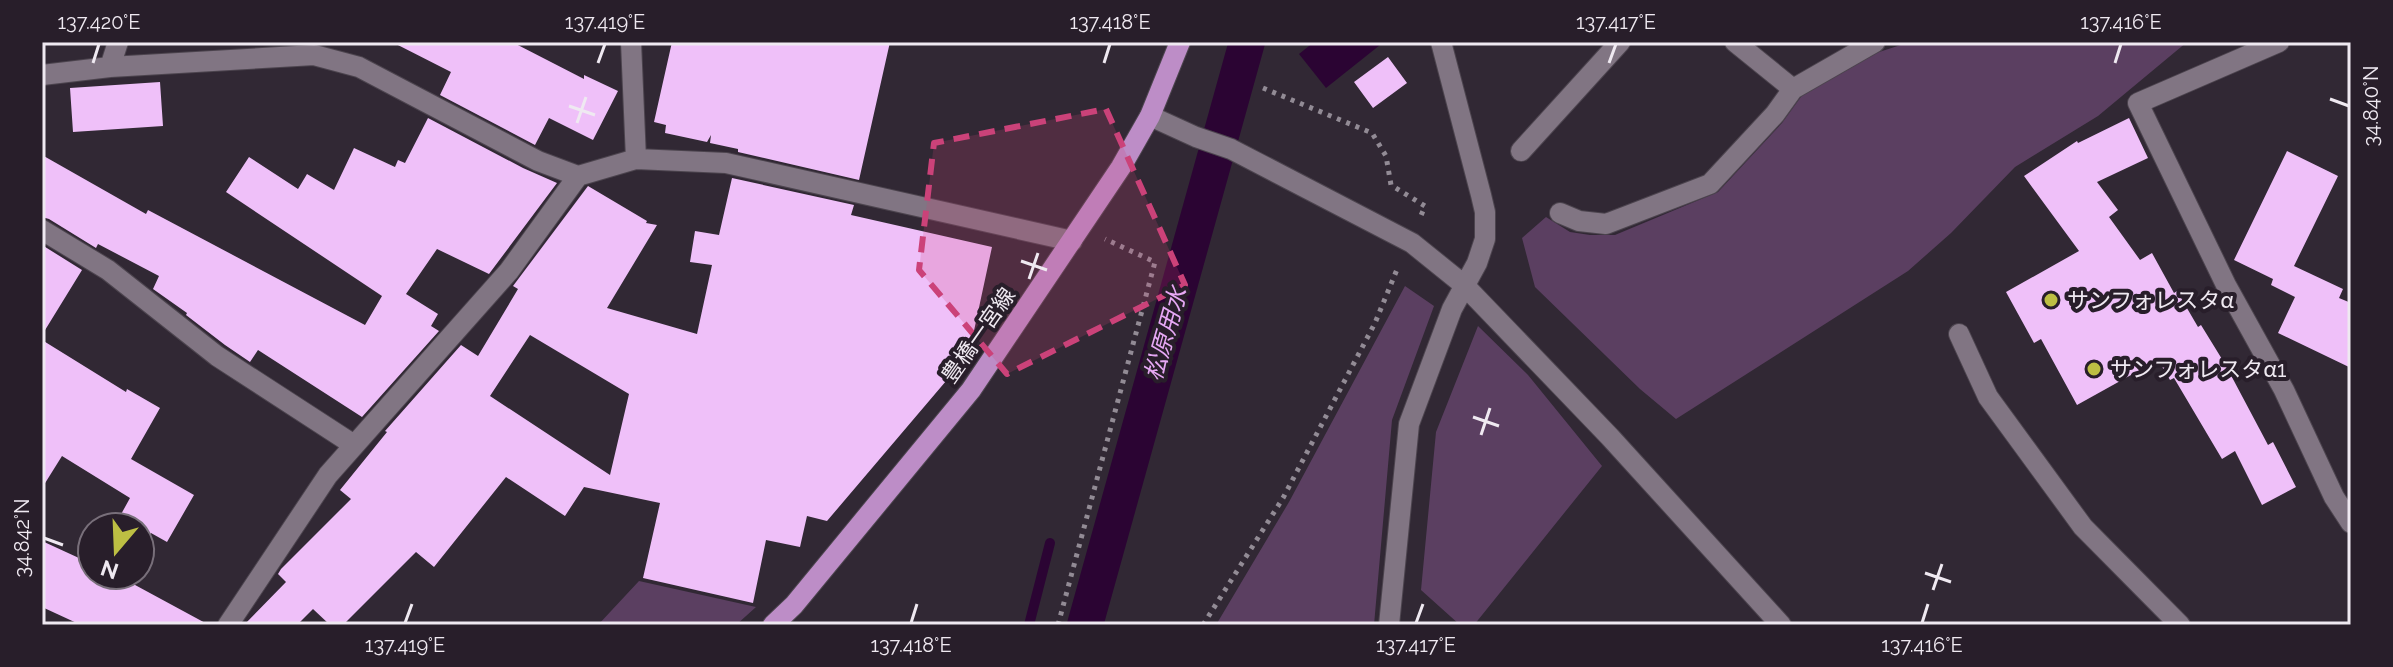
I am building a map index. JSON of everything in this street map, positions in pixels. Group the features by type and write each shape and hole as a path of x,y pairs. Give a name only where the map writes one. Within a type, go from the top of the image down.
{"main road":[{"name":"豊橋一宮線","path":"773,625 794,605 971,390 1121,167 1150,116 1180,42"}],"street":[{"path":"110,67 118,42"},
{"path":"631,42 636,159"},
{"path":"1389,625 1409,424 1452,309 1477,263 1485,239 1485,212 1441,42"},
{"path":"1521,151 1620,42"},
{"path":"1735,42 1793,89"},
{"path":"1560,213 1579,221 1606,224 1710,184 1775,114 1793,89 1875,42"},
{"path":"2279,42 2138,103 2226,285 2284,390 2334,497 2351,523"},
{"path":"42,75 110,67 314,55 359,67 538,161 578,176 636,159 726,163 1072,241"},
{"path":"1150,116 1231,149 1412,243 1464,285 1610,437 1781,625"},
{"path":"228,625 328,475 509,271 578,176"},
{"path":"42,230 108,270 217,356 354,445"},
{"path":"1959,334 1988,397 2083,527 2180,625"}],"path":[{"path":"1203,625 1283,498 1375,323 1398,267 1412,243 1425,206 1391,185 1386,156 1372,133 1263,88"},
{"path":"1058,625 1155,262 1105,239 1072,241"}],"highlighted area":[{"path":"1106,109 1185,285 1007,374 919,270 934,143"}],"shaded area":[{"path":"1314,42 1378,42 1380,45 1326,88 1299,54"},
{"path":"1910,42 2187,42 2098,116 2015,167 1951,233 1908,271 1676,419 1640,389 1535,287 1522,238 1546,217 1570,232 1615,235 1718,192 1782,123 1803,94 1876,53"},
{"path":"1405,286 1434,306 1392,420 1374,625 1216,625 1289,502"},
{"path":"1478,326 1528,375 1602,466 1474,625 1460,625 1421,590 1436,432"},
{"path":"639,581 756,607 736,625 598,625"}],"building":[{"path":"392,42 512,42 584,79 584,75 618,91 593,140 549,118 535,145 440,95 451,72"},
{"path":"672,42 890,42 859,180 738,152 738,149 710,143 711,135 707,142 665,133 666,125 654,122"},
{"path":"1388,57 1407,83 1373,108 1354,82"},
{"path":"160,82 163,126 73,132 70,88"},
{"path":"428,118 557,183 489,274 437,249 406,294 438,314 431,326 439,331 362,417 258,350 250,362 153,289 159,276 98,244 96,248 42,217 42,155 146,214 148,210 365,325 382,296 226,192 249,157 298,189 307,174 334,190 354,148 395,167 398,160 405,163"},
{"path":"2129,118 2148,158 2097,182 2118,210 2109,217 2140,260 2152,253 2174,293 2177,291 2225,364 2268,445 2273,442 2296,487 2262,505 2235,451 2222,459 2174,378 2170,380 2158,360 2077,405 2041,339 2034,343 2006,292 2079,251 2024,176 2077,141"},
{"path":"2287,151 2338,176 2294,266 2343,289 2339,298 2351,303 2351,368 2278,333 2295,297 2271,285 2273,279 2234,260"},
{"path":"732,178 854,205 851,215 992,247 969,354 827,521 807,516 800,547 766,540 753,603 643,578 660,503 584,487 565,516 506,477 434,567 416,552 343,625 330,625 313,609 297,625 244,625 286,582 278,574 281,569 351,499 340,490 385,431 461,345 478,356 518,289 513,286 588,186 646,223 657,225 607,308 697,334 712,265 690,262 695,231 719,235","holes":["530,335 629,394 610,475 490,396"]},
{"path":"42,245 82,270 42,335"},
{"path":"42,340 126,392 127,389 160,408 131,459 194,495 167,542 156,536 156,511 123,511 130,498 62,456 42,488"},
{"path":"42,541 76,557 76,591 146,591 209,625 81,625 42,607"}],"waterway":[{"name":"松原用水","path":"1085,625 1247,42"},
{"path":"1029,625 1050,543"}],"place":[{"name":"サンフォレスタα","path":"2051,300"},
{"name":"サンフォレスタα1","path":"2094,369"}]}
